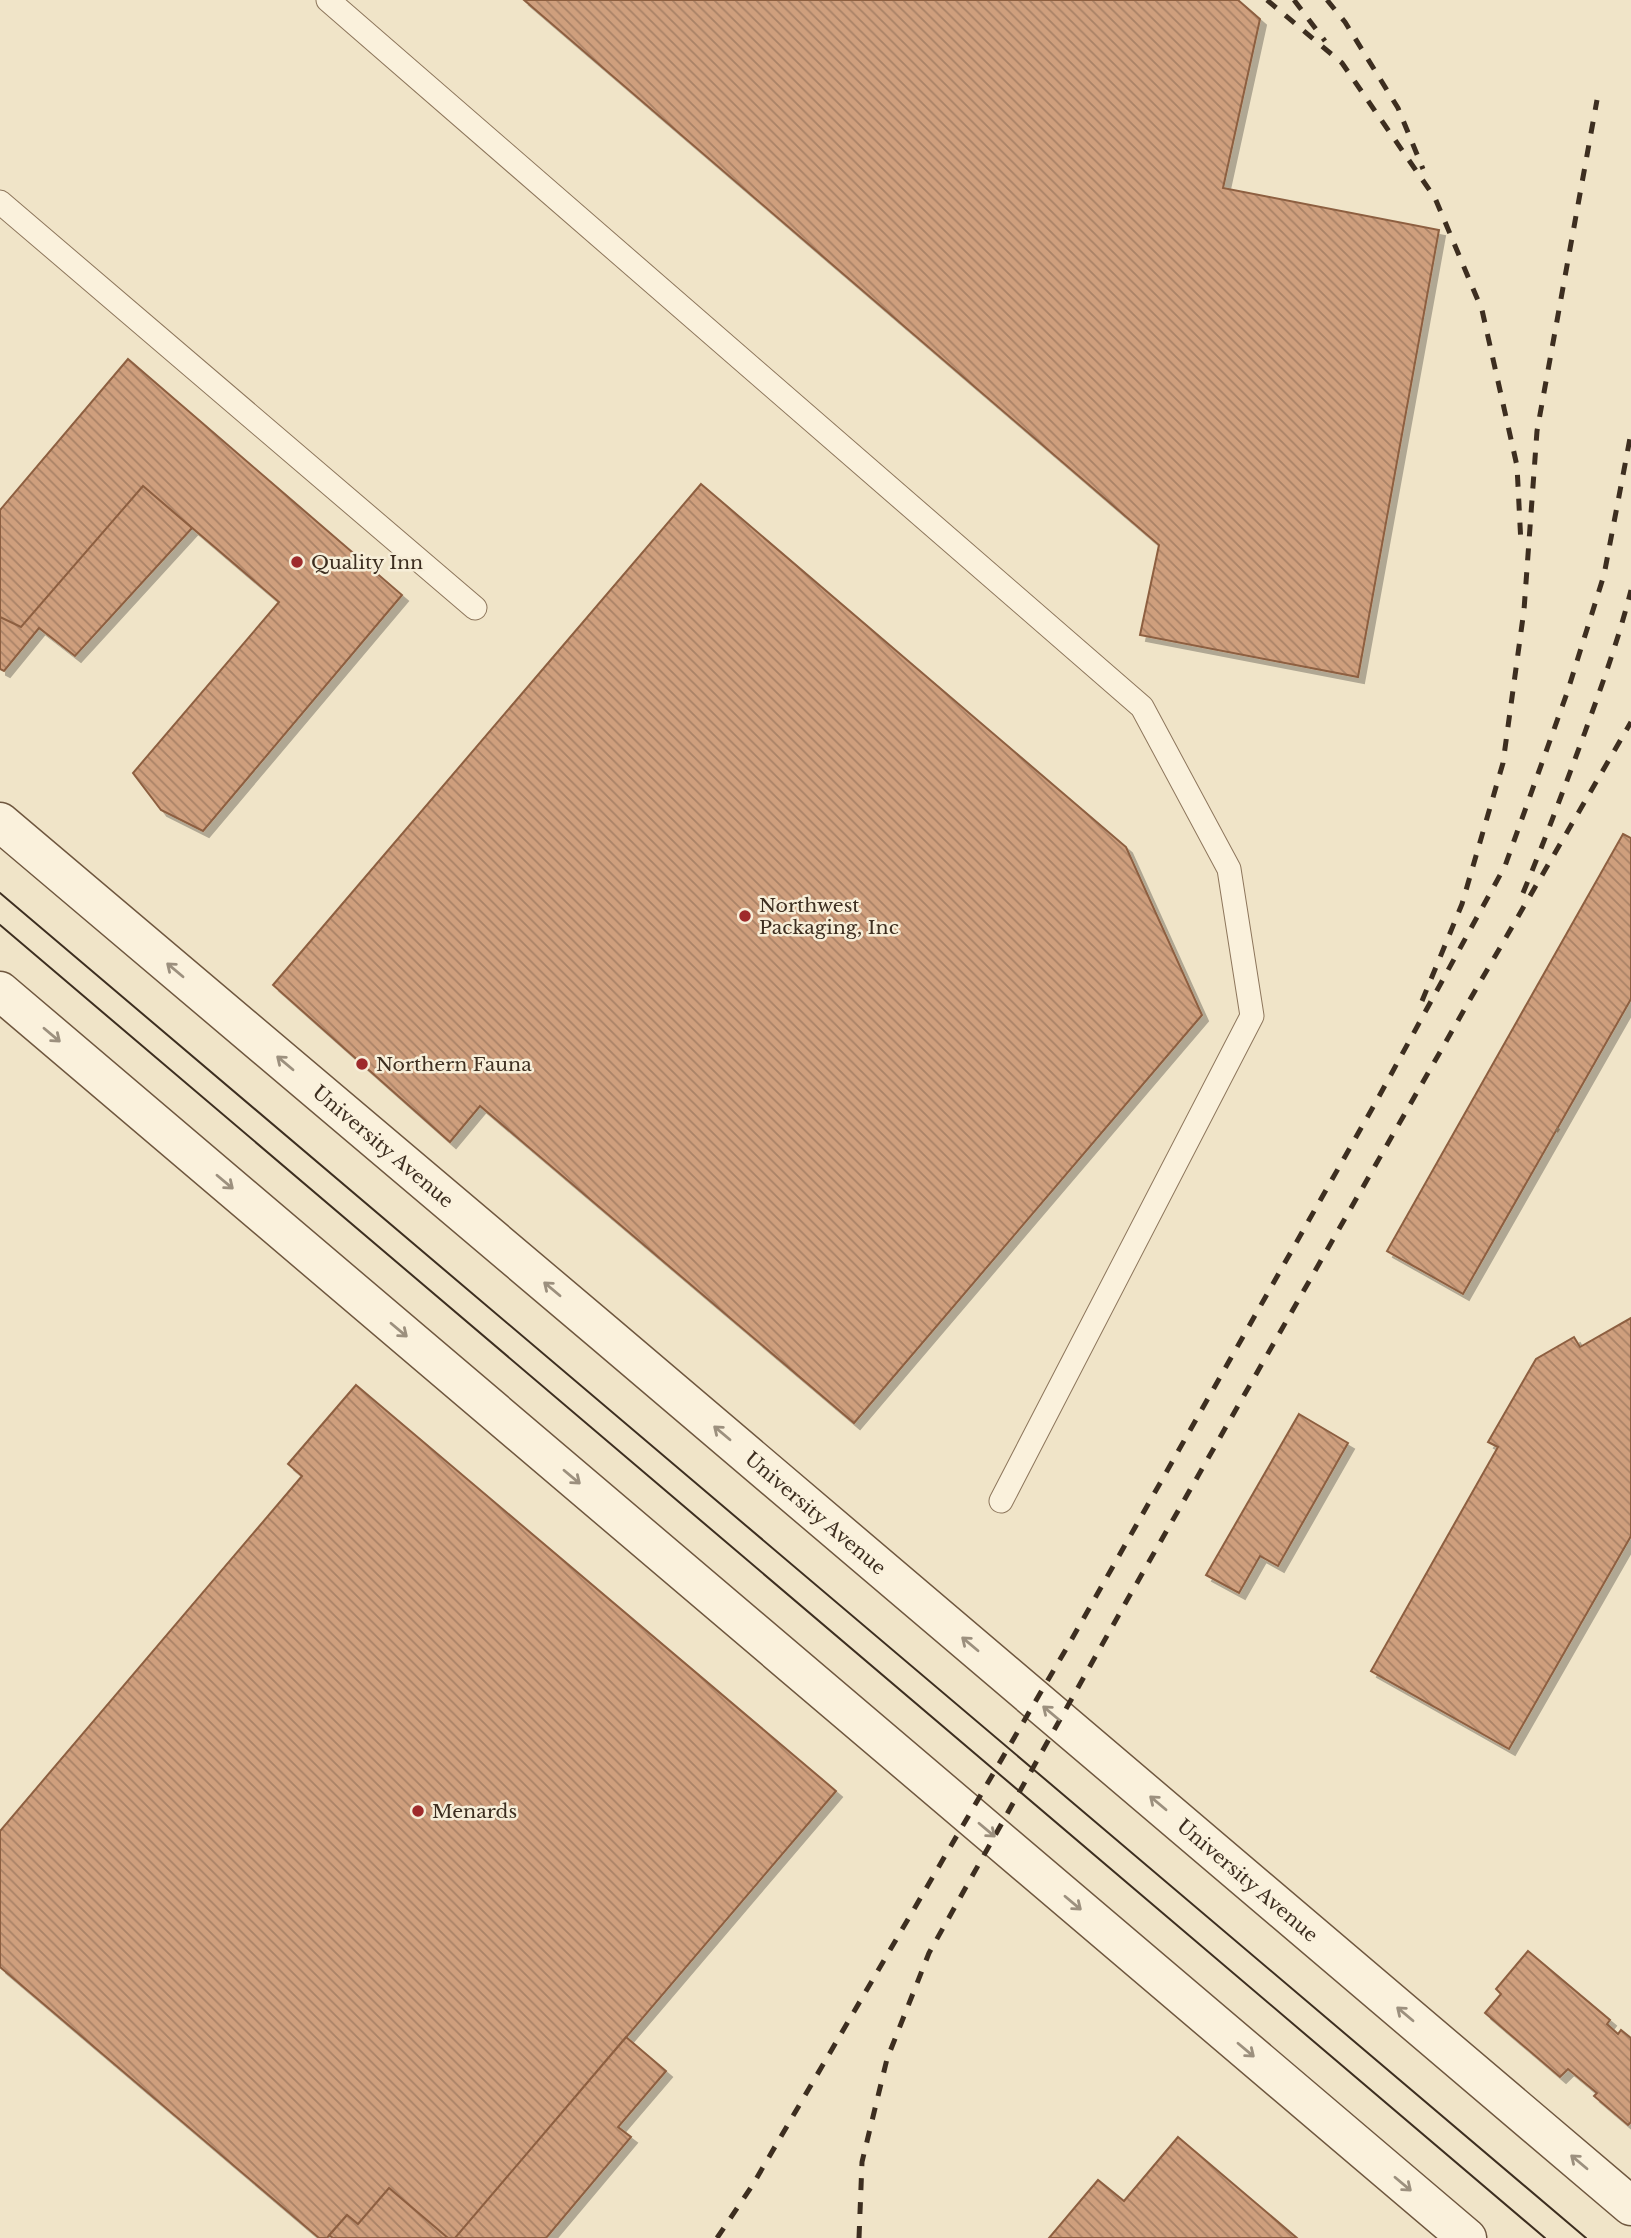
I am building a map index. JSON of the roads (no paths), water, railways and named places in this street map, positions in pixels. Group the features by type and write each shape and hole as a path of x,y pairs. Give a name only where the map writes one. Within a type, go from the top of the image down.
{"main road":[{"name":"University Avenue","path":"0,822 1631,2206"},
{"path":"0,991 1467,2238"}],"lane":[{"path":"328,0 1142,707 1229,869 1252,1016 1001,1501"},
{"path":"0,202 475,608"}],"tram line":[{"path":"0,893 1586,2238"},
{"path":"0,925 1545,2238"}],"railway":[{"path":"1267,0 1342,63 1435,198 1482,310 1517,466 1521,544"},
{"path":"1294,0 1325,41"},
{"path":"1327,0 1345,22 1398,108 1423,169"},
{"path":"1422,1001 1462,904 1503,763 1524,610 1537,431 1597,100"},
{"path":"717,2238 752,2186 1069,1644 1377,1100 1505,866 1567,693 1604,575 1631,433"},
{"path":"1523,893 1598,697 1631,590"},
{"path":"859,2238 862,2162 887,2059 929,1953 1126,1602 1631,722"}],"place":[{"name":"Quality Inn","path":"297,562"},
{"name":"Northwest Packaging, Inc","path":"745,916"},
{"name":"Northern Fauna","path":"362,1064"},
{"name":"Menards","path":"418,1811"}]}
